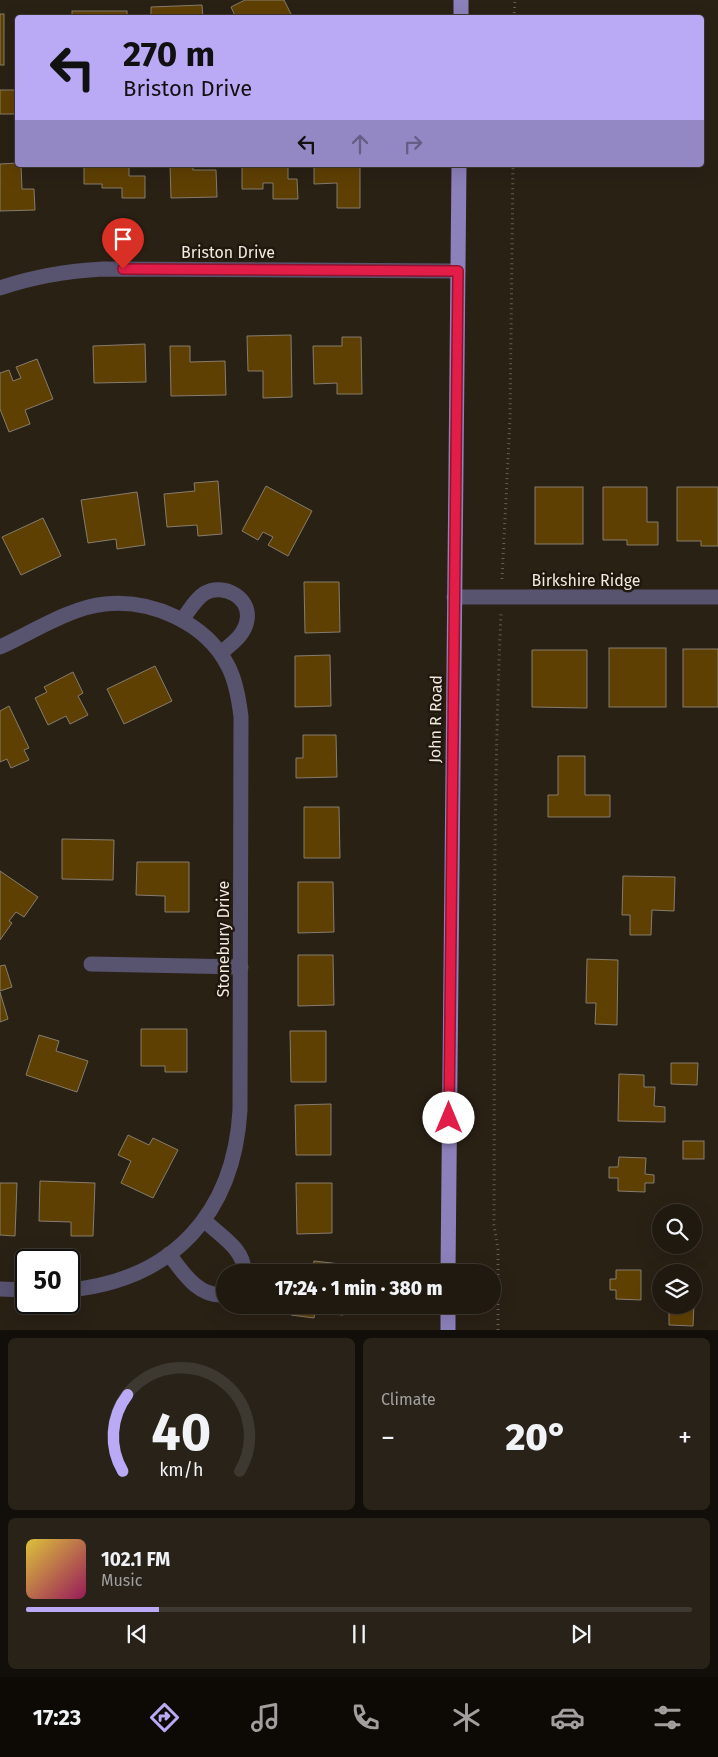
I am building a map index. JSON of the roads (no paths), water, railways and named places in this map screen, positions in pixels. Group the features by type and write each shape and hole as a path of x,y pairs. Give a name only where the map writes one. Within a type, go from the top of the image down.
{"main road":[{"path":"461,0 461,15"},
{"name":"John R Road","path":"448,1264 459,167"},
{"path":"448,1314 448,1330"}],"street":[{"name":"Briston Drive","path":"0,288 30,278 60,272 103,269 458,271"},
{"path":"182,620 197,599 204,593 213,589 226,590 238,595 247,610 247,621 236,640 221,653"},
{"name":"Birkshire Ridge","path":"454,597 718,597"},
{"name":"Stonebury Drive","path":"0,647 76,611 105,604 133,604 159,610 182,620 221,653 229,668 238,695 241,717 241,967 238,1137 227,1180 219,1198 204,1220 170,1254 131,1276 106,1284 80,1288"},
{"path":"91,964 241,967"},
{"path":"204,1220 238,1252 243,1264"},
{"path":"170,1254 198,1288 206,1293 216,1294"},
{"path":"0,1289 15,1290"}]}
